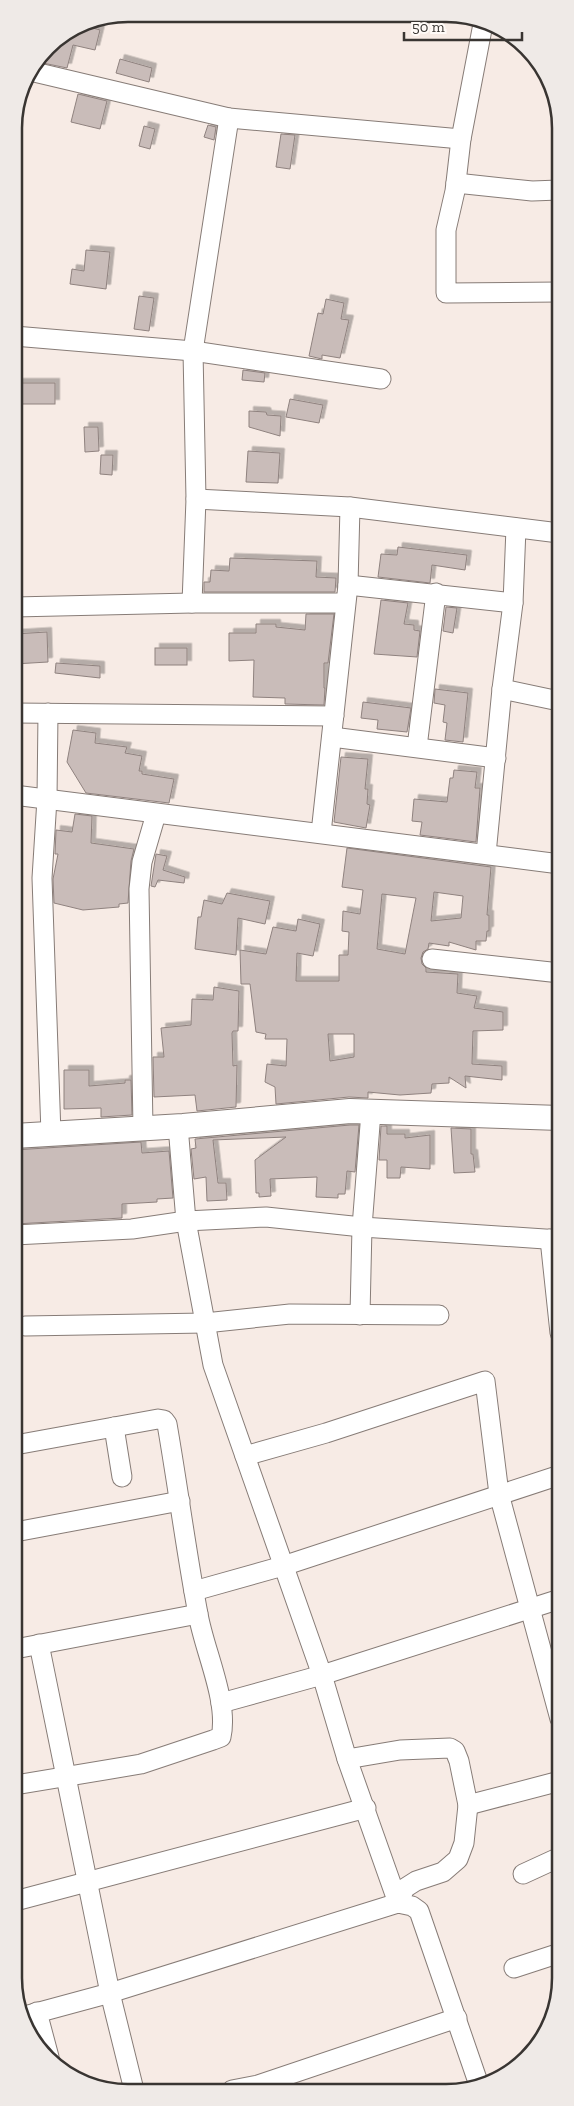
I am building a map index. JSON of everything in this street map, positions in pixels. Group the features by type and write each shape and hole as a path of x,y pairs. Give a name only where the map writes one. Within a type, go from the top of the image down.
{"street":[{"path":"482,29 461,138 456,183 446,230 446,293 552,292"},
{"path":"38,73 229,118 461,138"},
{"path":"192,603 196,499 193,351 229,118"},
{"path":"456,183 532,191 552,190"},
{"path":"23,337 193,351 381,379"},
{"path":"196,499 350,507 552,532"},
{"path":"321,833 348,585 350,507"},
{"path":"486,854 502,689 513,603 516,528"},
{"path":"348,585 436,593 513,603"},
{"path":"416,747 436,593"},
{"path":"23,607 192,603 345,603"},
{"path":"502,689 552,699"},
{"path":"23,713 334,716"},
{"path":"48,713 47,799 42,878 51,1134"},
{"path":"332,737 496,758"},
{"path":"23,796 552,863"},
{"path":"143,1128 139,889 142,862 156,814"},
{"path":"432,958 552,972"},
{"path":"22,1136 178,1126 350,1111 551,1118"},
{"path":"360,1315 362,1228 371,1112"},
{"path":"178,1126 186,1221 213,1365 322,1675 347,1760 366,1808 398,1903"},
{"path":"22,1235 132,1228 186,1221 266,1217 362,1228 551,1239"},
{"path":"25,1326 205,1323 290,1314 439,1315"},
{"path":"245,1456 326,1433 484,1380 499,1494 551,1685"},
{"path":"22,1444 164,1420 167,1424 198,1614 221,1703 223,1728 221,1737 141,1764 22,1784"},
{"path":"114,1427 122,1477"},
{"path":"194,1591 283,1566 551,1478"},
{"path":"22,1531 180,1501"},
{"path":"221,1703 322,1675 551,1602"},
{"path":"22,1648 198,1614"},
{"path":"39,1644 110,1993 133,2084"},
{"path":"347,1760 400,1750 450,1748 455,1751 459,1761 468,1806 464,1843 458,1859 443,1872 416,1881 405,1888 398,1903"},
{"path":"468,1806 551,1783"},
{"path":"22,1899 366,1808"},
{"path":"523,1874 551,1861"},
{"path":"40,2036 31,2014 110,1993 398,1903 412,1906 418,1911 477,2079"},
{"path":"514,1968 551,1956"},
{"path":"270,2084 457,2018"}],"building":[{"path":"95,28 100,30 95,50 73,45 67,68 45,63 53,53 70,40"},
{"path":"120,59 152,68 149,82 116,73"},
{"path":"78,94 107,101 100,129 71,122"},
{"path":"208,125 216,127 214,140 204,137"},
{"path":"144,126 155,129 150,149 139,146"},
{"path":"281,134 295,135 290,169 276,167"},
{"path":"86,250 110,252 106,289 70,284 72,269 84,271"},
{"path":"139,296 154,298 149,331 134,329"},
{"path":"326,299 344,303 341,319 349,320 340,358 322,355 322,359 309,356 318,313 323,314"},
{"path":"243,370 265,373 264,382 242,380"},
{"path":"23,383 55,383 55,404 23,404"},
{"path":"290,399 323,405 319,423 286,417"},
{"path":"249,411 266,412 267,415 281,416 280,436 249,427"},
{"path":"84,427 98,427 99,451 85,452"},
{"path":"248,451 280,453 278,483 246,482"},
{"path":"101,455 113,455 112,475 100,474"},
{"path":"398,547 467,555 465,570 432,565 430,583 378,577 381,554 397,555"},
{"path":"230,558 317,561 316,577 336,578 335,592 204,592 204,582 210,582 211,570 229,571"},
{"path":"381,600 408,603 404,624 414,625 414,630 420,631 417,657 374,654"},
{"path":"446,607 457,608 453,633 443,631"},
{"path":"306,614 334,614 328,663 324,663 324,705 285,704 285,698 253,697 254,660 229,661 229,633 256,633 256,624 276,624 276,627 305,630"},
{"path":"47,632 48,662 23,663 23,633"},
{"path":"155,648 187,648 187,665 155,665"},
{"path":"56,663 100,666 100,678 55,673"},
{"path":"435,689 468,693 463,742 445,740 447,723 443,722 445,705 434,703"},
{"path":"363,702 411,708 407,732 377,729 378,720 361,718"},
{"path":"73,730 96,733 95,743 127,747 125,753 142,756 139,771 142,771 142,774 174,779 169,803 86,793 67,762"},
{"path":"341,757 368,759 365,789 368,789 367,804 370,805 366,828 334,822"},
{"path":"454,770 477,772 475,788 480,788 476,842 420,835 422,822 412,821 414,799 447,802 450,778 453,778"},
{"path":"75,814 92,816 91,843 134,849 131,861 128,903 119,904 119,907 83,910 54,903 53,879 58,854 55,854 56,830 72,832"},
{"path":"347,848 491,867 487,915 489,915 489,931 487,931 486,941 476,941 476,950 449,942 449,946 429,943 428,949 423,952 421,958 426,972 458,974 457,993 477,996 474,1008 503,1012 503,1030 473,1031 472,1064 502,1066 502,1080 465,1076 466,1088 449,1077 449,1083 432,1084 431,1093 400,1095 368,1092 368,1098 349,1097 276,1104 275,1087 265,1082 267,1064 286,1066 287,1039 265,1039 266,1034 256,1032 250,984 241,984 240,950 266,954 273,927 296,931 298,919 320,924 313,956 297,953 296,981 339,981 339,955 348,955 349,932 342,931 343,911 360,914 363,890 342,887","holes":["434,892 463,896 461,918 431,921","382,894 416,898 405,954 377,949","328,1034 354,1034 354,1057 330,1061"]},
{"path":"156,854 167,856 163,870 185,877 184,883 158,880 155,887 151,886"},
{"path":"227,893 270,901 265,924 238,918 236,955 195,949 198,917 201,917 204,900 222,904"},
{"path":"214,987 239,991 238,1031 233,1031 232,1033 233,1066 237,1065 236,1107 197,1111 195,1095 154,1097 153,1057 164,1057 161,1028 191,1025 192,999 213,1000"},
{"path":"64,1070 89,1070 89,1086 125,1083 125,1080 131,1080 132,1115 101,1117 101,1108 64,1109"},
{"path":"359,1125 355,1172 347,1171 345,1194 338,1194 338,1198 316,1197 317,1177 270,1179 271,1196 259,1197 259,1193 256,1193 255,1160 286,1137 213,1140 218,1183 226,1183 227,1200 207,1201 206,1177 194,1179 191,1149 196,1148 195,1139"},
{"path":"381,1126 387,1126 387,1134 405,1134 405,1138 430,1135 430,1169 401,1167 400,1178 387,1178 387,1160 379,1160"},
{"path":"451,1128 471,1129 471,1154 473,1154 475,1172 454,1173"},
{"path":"141,1142 142,1153 169,1151 173,1198 157,1199 157,1202 122,1204 122,1218 22,1224 22,1149"}]}
